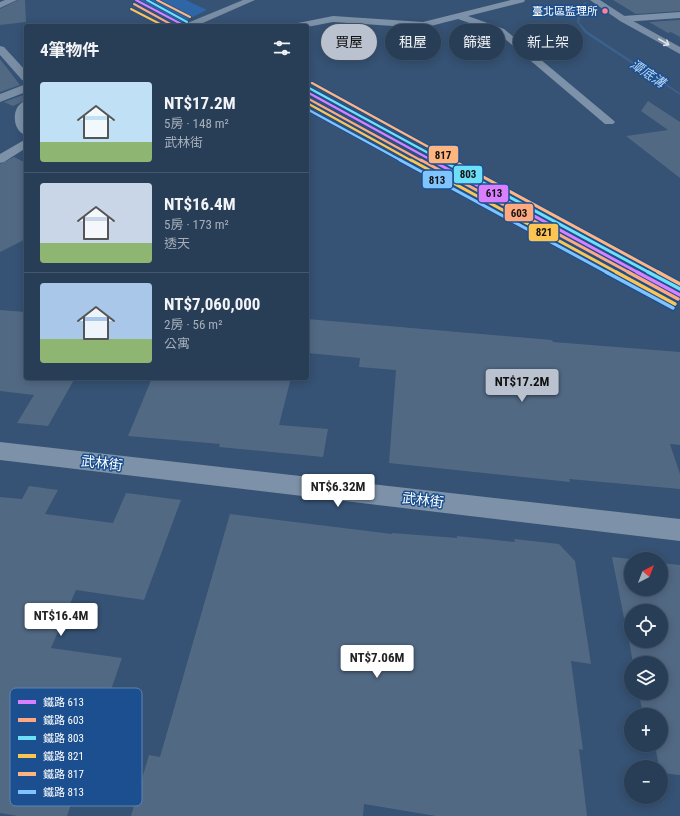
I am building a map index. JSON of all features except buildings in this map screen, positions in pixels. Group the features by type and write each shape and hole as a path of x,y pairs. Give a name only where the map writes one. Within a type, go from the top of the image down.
{"main road":[{"path":"0,5 13,0"},
{"path":"193,24 251,0"},
{"path":"594,0 623,19 680,51"},
{"path":"606,0 636,18 680,41"},
{"path":"0,48 24,76"},
{"path":"0,98 24,89"}],"street":[{"path":"309,24 333,20 423,25 521,0"},
{"path":"623,19 680,15"},
{"path":"459,16 501,31 609,122"},
{"path":"24,107 20,120 24,130"},
{"path":"0,159 24,144"},
{"name":"武林街","path":"0,451 680,530"}],"shaded area":[{"path":"133,0 186,0 207,10 178,24"}],"waterway":[{"name":"潭底溝","path":"586,2 581,7 578,22 586,32 680,94"}],"rail line":[{"name":"613","path":"136,0 181,24"},
{"name":"803","path":"147,0 187,22"},
{"name":"817","path":"157,0 190,17"},
{"name":"603","path":"134,4 170,24"},
{"name":"821","path":"131,9 160,24"},
{"name":"817","path":"312,83 680,284"},
{"name":"803","path":"309,88 680,289"},
{"name":"613","path":"309,93 680,295"},
{"name":"603","path":"309,99 678,299"},
{"name":"821","path":"309,104 675,304"},
{"name":"813","path":"309,110 673,308"}],"place":[{"name":"臺北區監理所","path":"605,11"}]}
